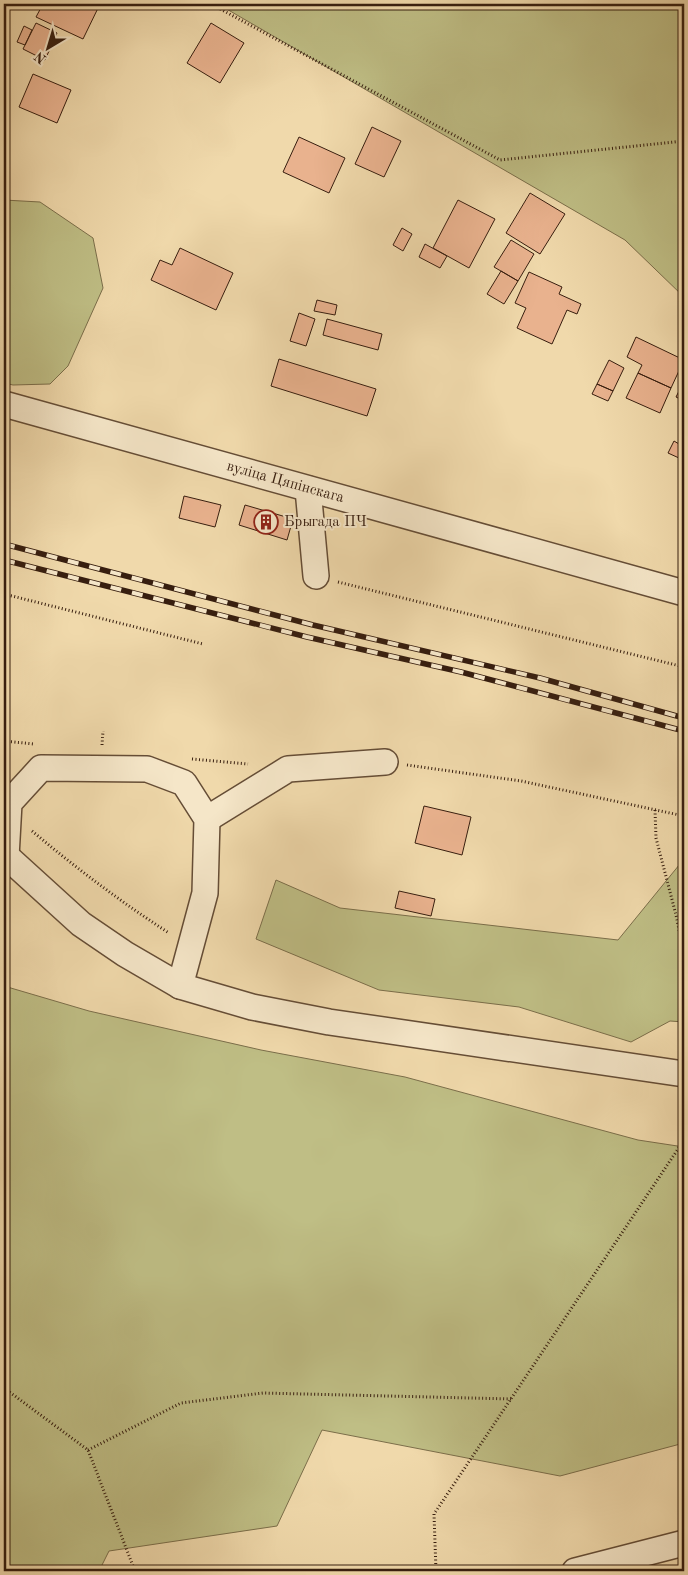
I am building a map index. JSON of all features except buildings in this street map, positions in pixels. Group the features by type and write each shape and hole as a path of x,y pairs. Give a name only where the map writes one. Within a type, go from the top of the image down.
{"street":[{"name":"вуліца Цяпінскага","path":"4,404 684,593"},
{"path":"308,489 316,576"},
{"path":"207,820 288,768 385,762"},
{"path":"180,986 205,893 207,820 184,783 147,769 41,768 8,803 5,855 81,924 124,954 180,986 252,1007 329,1022 684,1074"},
{"path":"575,1571 684,1543"}],"path":[{"path":"211,4 500,160 684,141"},
{"path":"316,576 684,667"},
{"path":"4,594 203,644"},
{"path":"385,762 521,781 684,816"},
{"path":"8,810 68,861 127,906 191,947"},
{"path":"655,810 656,838 684,954"},
{"path":"436,1571 434,1514 684,1140"},
{"path":"4,1388 88,1450 135,1571"},
{"path":"88,1450 181,1403 263,1394 512,1399"}],"shaded area":[{"path":"218,4 684,4 684,297 625,240"},
{"path":"4,200 40,202 93,238 103,288 68,366 50,384 13,385 4,383"},
{"path":"684,859 684,1022 670,1021 631,1042 519,1007 379,990 256,939 276,880 340,908 618,940"},
{"path":"4,986 89,1011 261,1050 405,1077 638,1140 684,1147 684,1443 560,1476 322,1430 277,1526 109,1551 99,1571 4,1571"}],"railway":[{"path":"4,544 313,625 540,678 684,718"},
{"path":"4,560 307,637 461,672 684,731"}],"place":[{"name":"Брыгада ПЧ","path":"266,522"}]}
